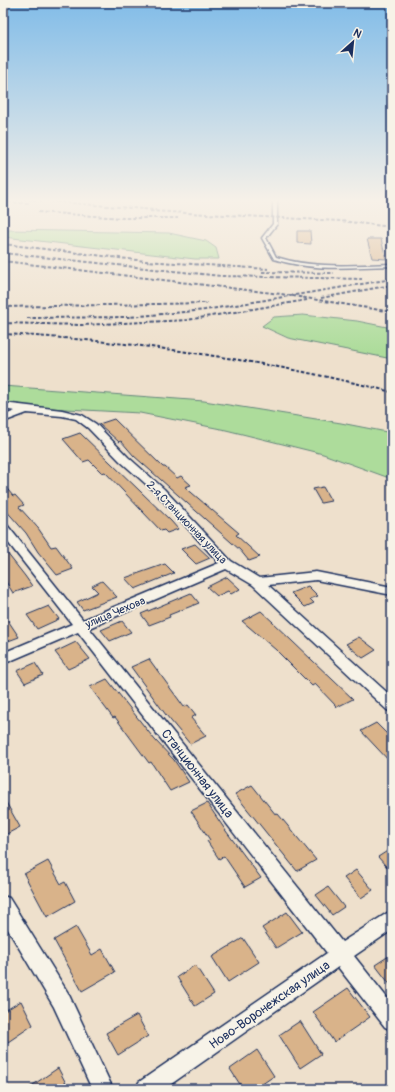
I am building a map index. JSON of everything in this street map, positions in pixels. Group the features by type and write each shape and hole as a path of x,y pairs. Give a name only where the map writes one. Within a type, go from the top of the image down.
{"street":[{"name":"2-я Станционная улица","path":"3,406 26,410 62,413 79,417 92,426 124,459 160,491 226,564 257,582 392,706"},
{"path":"3,419 26,410"},
{"name":"Станционная улица","path":"3,528 341,953 392,1020"},
{"name":"улица Чехова","path":"3,659 226,564"},
{"path":"257,582 316,576 392,591"},
{"path":"3,904 61,1000 103,1089"},
{"name":"Ново-Воронежская улица","path":"146,1089 392,919"}],"lane":[{"path":"271,250 275,258 287,263 306,266 392,265"}],"green space":[{"path":"117,250 217,250 219,259 195,259"},
{"path":"303,315 357,321 392,328 392,359 288,338 262,326 274,317"},
{"path":"3,386 204,401 341,423 392,433 392,479 323,454 226,430 140,413 29,407 3,402"}],"building":[{"path":"370,250 384,250 386,259 372,258"},
{"path":"114,419 163,467 165,467 177,478 181,476 191,485 185,487 239,533 236,535 260,557 249,561 240,550 134,456 121,441 119,442 99,424"},
{"path":"80,433 178,529 167,533 164,530 161,531 105,472 102,473 89,460 83,462 63,439"},
{"path":"3,484 13,496 15,495 24,505 19,507 38,528 51,547 56,546 73,569 57,575 38,552 26,533 3,507"},
{"path":"323,487 331,501 321,503 313,489"},
{"path":"195,544 210,558 196,564 181,549"},
{"path":"3,548 32,586 13,593 3,577"},
{"path":"165,564 174,573 135,589 125,578"},
{"path":"227,577 240,589 231,594 228,591 217,596 207,587"},
{"path":"102,581 117,597 83,610 77,602 98,592 92,586"},
{"path":"308,586 318,596 310,599 314,603 305,607 291,593"},
{"path":"191,593 199,603 169,615 170,617 149,625 141,614"},
{"path":"49,606 59,619 37,629 27,615"},
{"path":"261,611 353,699 337,707 315,684 312,686 276,650 242,621"},
{"path":"3,613 19,637 3,643"},
{"path":"122,621 131,632 110,641 101,630"},
{"path":"359,637 376,650 363,658 346,644"},
{"path":"76,642 90,659 68,669 55,652"},
{"path":"149,659 184,707 188,705 196,715 191,718 206,736 190,744 166,715 131,667"},
{"path":"35,663 43,675 25,683 17,671"},
{"path":"107,679 155,740 174,760 189,782 170,791 151,762 149,763 115,717 113,718 90,687"},
{"path":"376,723 392,739 392,764 361,731"},
{"path":"252,785 276,815 278,814 316,860 297,871 235,794"},
{"path":"3,797 20,827 3,836"},
{"path":"207,803 261,878 245,887 224,856 219,859 207,841 210,840 191,811"},
{"path":"392,848 392,873 378,857"},
{"path":"48,861 61,884 65,882 75,901 47,917 24,874"},
{"path":"356,870 373,890 361,898 344,878"},
{"path":"328,887 344,907 332,915 316,895"},
{"path":"287,912 302,932 276,948 262,928"},
{"path":"76,927 92,955 102,949 115,972 82,991 54,940"},
{"path":"243,938 259,962 228,982 212,957"},
{"path":"392,954 392,987 375,965"},
{"path":"195,965 214,994 195,1006 177,977"},
{"path":"348,988 370,1017 334,1042 313,1012"},
{"path":"21,1001 33,1025 8,1042 3,1032 3,1012"},
{"path":"137,1015 148,1036 118,1055 106,1033"},
{"path":"300,1021 321,1054 300,1068 279,1035"},
{"path":"257,1050 274,1076 255,1089 243,1089 230,1069"},
{"path":"58,1068 69,1089 27,1089"}],"railway":[{"path":"53,250 145,261 268,269"},
{"path":"3,253 221,276 362,279"},
{"path":"3,261 291,296"},
{"path":"262,272 334,273"},
{"path":"291,296 392,279"},
{"path":"321,298 392,285"},
{"path":"27,318 129,317 205,310 291,296"},
{"path":"291,296 392,312"},
{"path":"3,323 82,325 187,320 307,300"},
{"path":"3,307 207,303"},
{"path":"3,334 52,337 150,347 247,361 296,370 392,392"}]}
